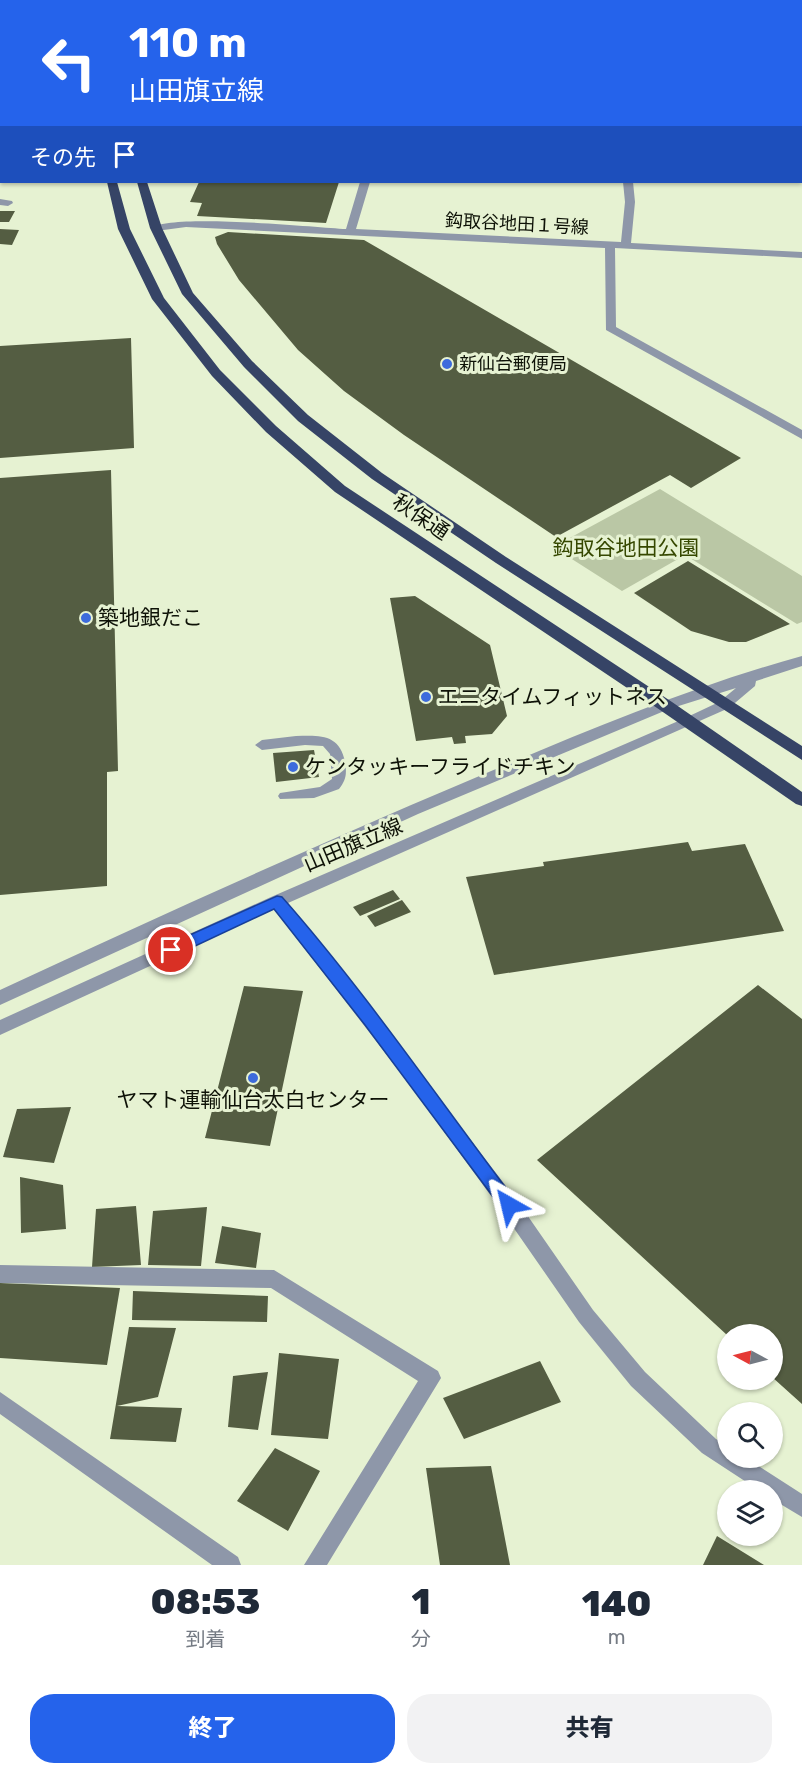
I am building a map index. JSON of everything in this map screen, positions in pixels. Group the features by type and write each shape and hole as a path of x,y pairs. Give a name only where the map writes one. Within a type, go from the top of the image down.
{"highway":[{"name":"秋保通","path":"112,183 124,229 158,299 216,373 271,429 340,489 666,706 802,800"},
{"name":"秋保通","path":"142,183 156,228 189,294 248,364 303,418 377,476 724,705"},
{"path":"724,705 802,754"}],"street":[{"path":"350,233 365,183"},
{"path":"626,246 630,202 628,183"},
{"name":"鈎取谷地田１号線","path":"156,228 186,224 610,245 610,328 802,435"},
{"path":"610,245 802,255"},
{"path":"755,679 802,661"},
{"name":"山田旗立線","path":"0,998 316,851 666,706 755,679"},
{"name":"山田旗立線","path":"0,1028 277,901 688,722 724,705 755,679"},
{"path":"277,901 413,1076 509,1205 586,1316 638,1379 709,1446 802,1506"},
{"path":"0,1274 274,1279 431,1378 315,1565"},
{"path":"0,1402 230,1565"}],"lane":[{"path":"262,745 327,742 337,753 340,774 333,786 322,791 285,796"}],"green space":[{"name":"鈎取谷地田公園","path":"660,489 802,576 802,622 797,624 685,555 622,591 553,547"}],"building":[{"path":"199,183 339,183 326,223 197,216 202,203 190,202"},
{"path":"0,211 15,211 9,222 0,222"},
{"path":"0,229 19,230 12,245 0,244"},
{"path":"228,232 364,240 741,458 691,488 670,475 556,537 404,435 344,391 298,350 239,280 217,244 215,237"},
{"path":"131,338 134,448 0,458 0,346"},
{"path":"111,470 118,771 107,772 107,886 0,895 0,478"},
{"path":"688,561 790,624 746,642 729,642 691,631 634,593"},
{"path":"415,596 490,645 507,716 492,734 465,736 466,743 454,744 452,737 416,741 390,598"},
{"path":"314,750 319,777 276,782 273,753"},
{"path":"688,842 692,851 745,844 784,931 494,975 466,877 544,866 543,862"},
{"path":"393,890 400,899 360,916 353,907"},
{"path":"402,900 411,912 375,927 367,916"},
{"path":"758,985 802,1019 802,1404 783,1387 783,1324 717,1326 537,1160"},
{"path":"244,986 303,991 270,1146 205,1138"},
{"path":"71,1107 54,1163 3,1157 17,1109"},
{"path":"20,1177 63,1185 66,1229 21,1233"},
{"path":"136,1206 141,1265 92,1267 96,1209"},
{"path":"207,1207 201,1266 148,1265 153,1211"},
{"path":"222,1226 261,1233 256,1268 215,1263"},
{"path":"0,1283 120,1288 107,1365 0,1358"},
{"path":"133,1291 268,1296 267,1322 132,1320"},
{"path":"129,1327 176,1328 158,1397 117,1406 182,1408 176,1442 110,1439"},
{"path":"279,1353 339,1359 328,1439 271,1435"},
{"path":"540,1361 561,1402 464,1439 443,1398"},
{"path":"268,1372 258,1430 228,1427 233,1376"},
{"path":"275,1448 320,1471 288,1531 237,1501"},
{"path":"491,1466 510,1565 440,1565 426,1468"},
{"path":"717,1536 717,1546 733,1546 764,1565 703,1565"}],"place":[{"name":"新仙台郵便局","path":"447,364"},
{"name":"築地銀だこ","path":"86,618"},
{"name":"エニタイムフィットネス","path":"426,697"},
{"name":"ケンタッキーフライドチキン","path":"293,767"},
{"name":"ヤマト運輸仙台太白センター","path":"253,1078"}],"route":[{"path":"171,950 277,901 413,1076 509,1205"}]}
